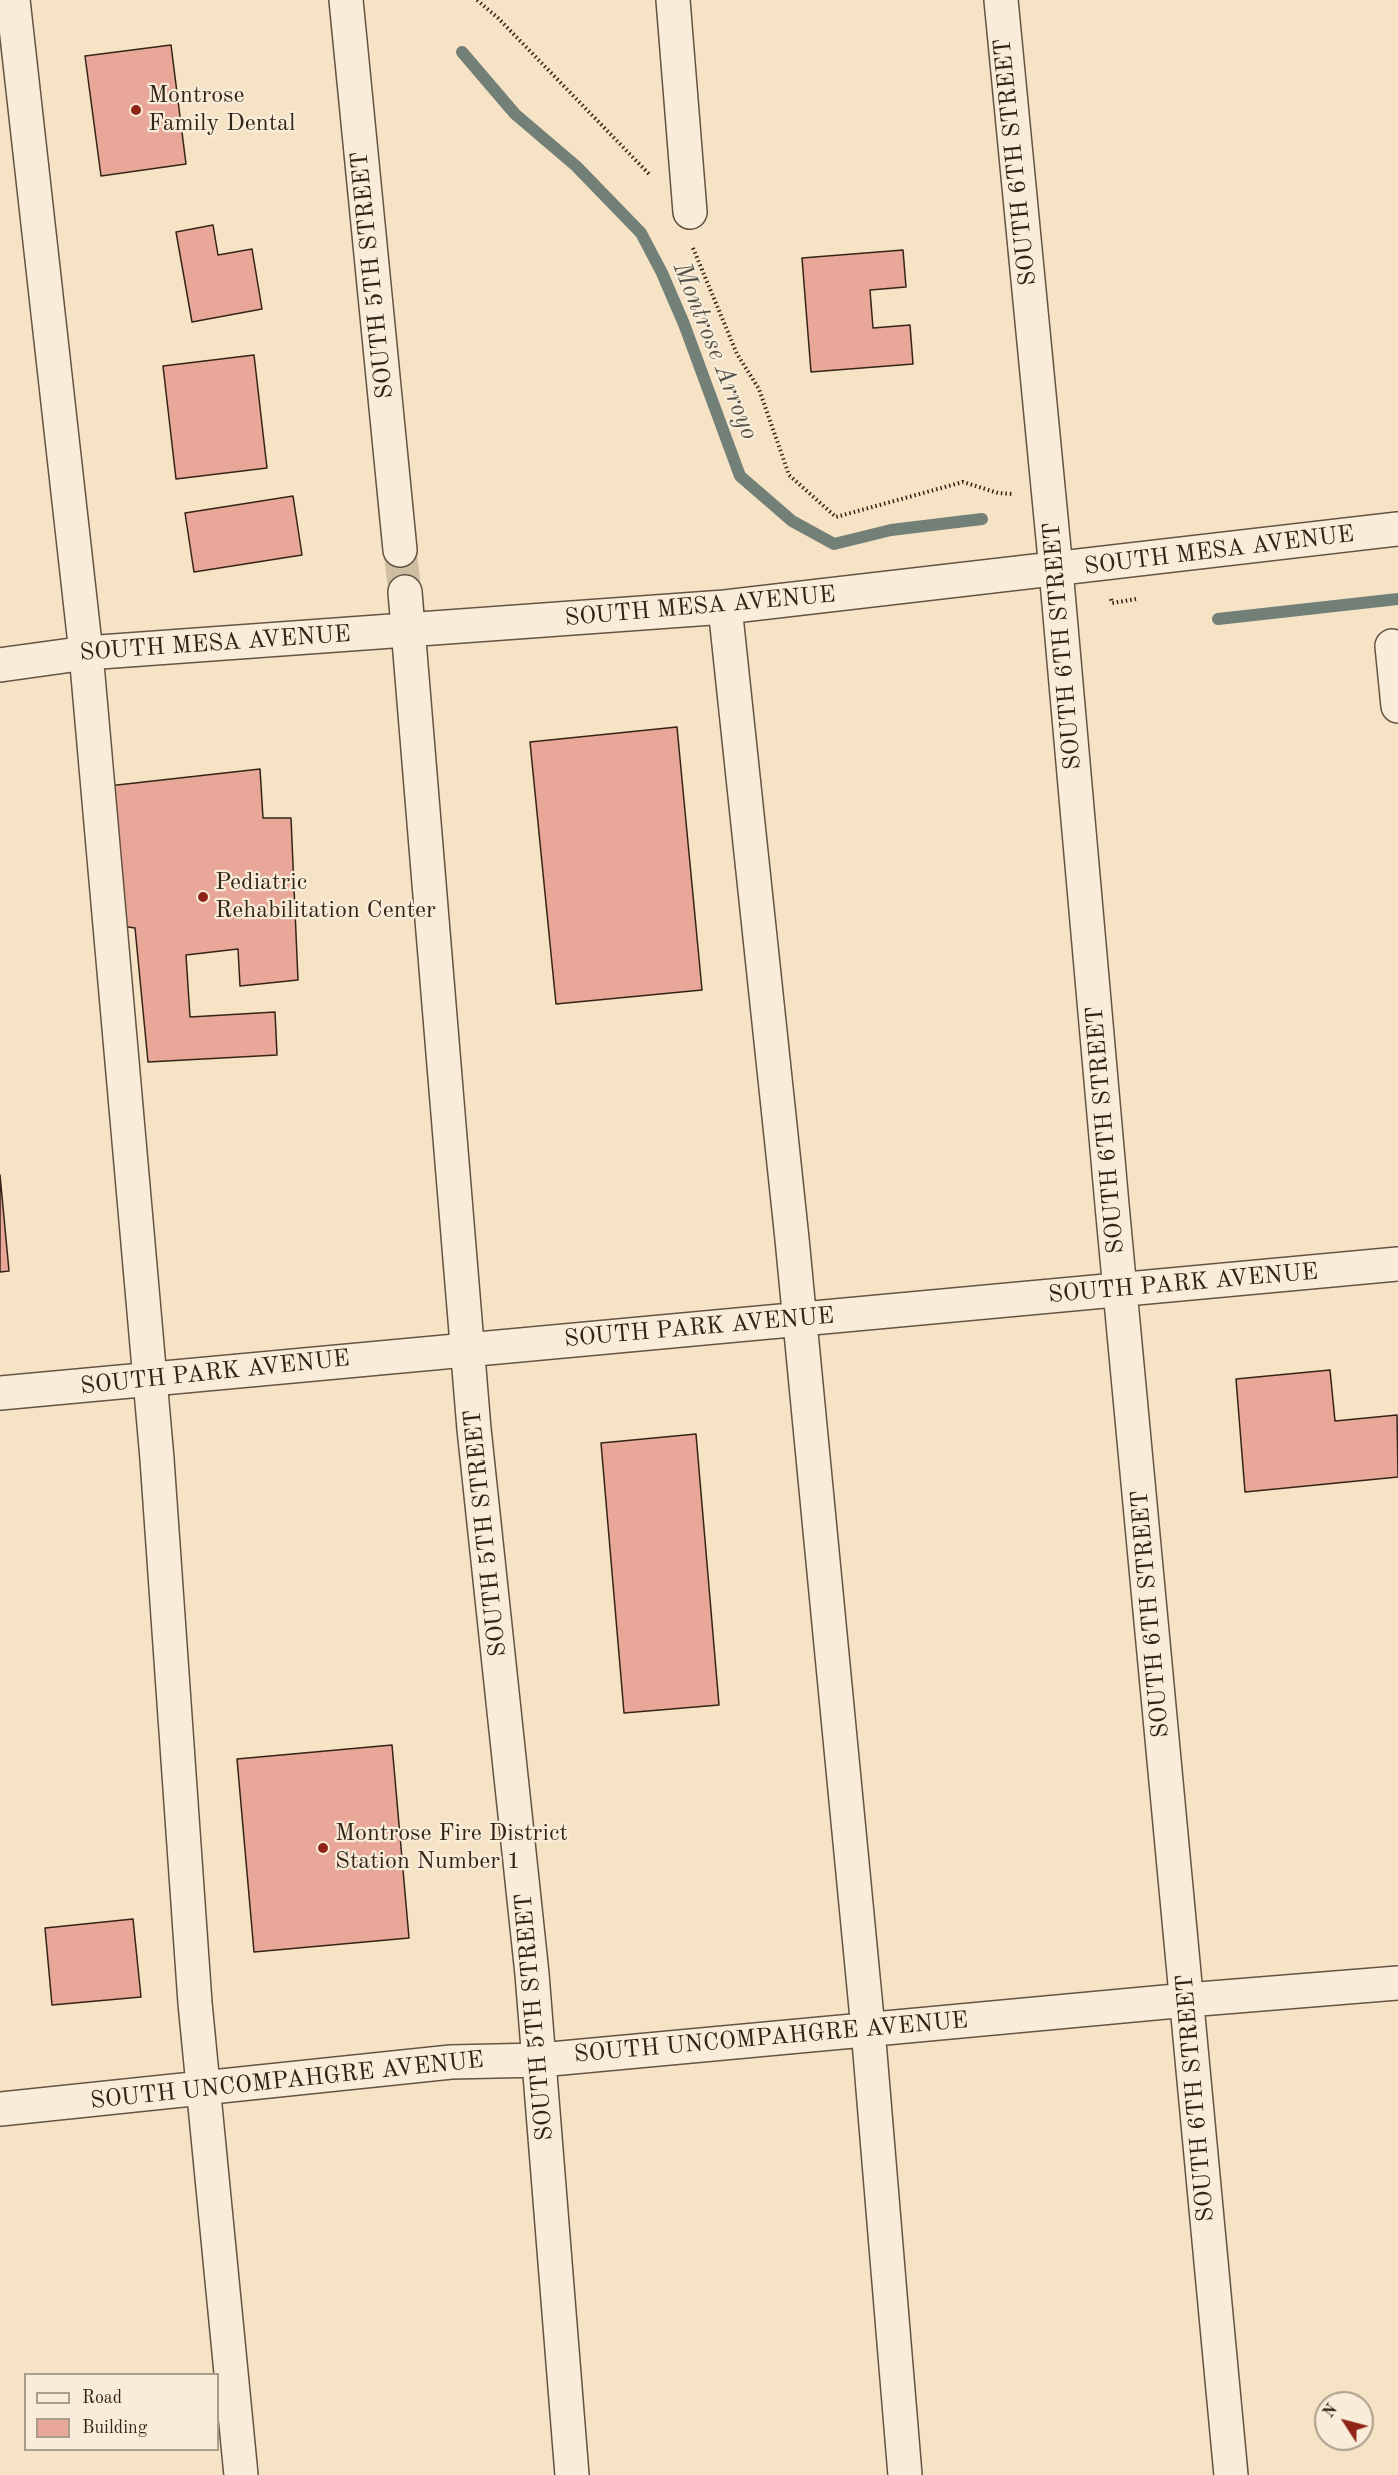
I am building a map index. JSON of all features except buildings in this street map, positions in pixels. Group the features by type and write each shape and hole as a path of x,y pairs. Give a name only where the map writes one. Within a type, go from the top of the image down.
{"street":[{"path":"13,0 86,653 149,1380 195,2003 241,2475"},
{"name":"SOUTH 5TH STREET","path":"346,0 400,550"},
{"path":"673,0 690,228"},
{"name":"SOUTH 6TH STREET","path":"1001,0 1056,570 1231,2475"},
{"name":"SOUTH MESA AVENUE","path":"0,665 86,653 725,607 1398,530"},
{"name":"SOUTH 5TH STREET","path":"405,591 474,1429 540,2060 572,2475"},
{"path":"725,607 800,1319 868,2029 905,2475"},
{"path":"1392,646 1398,706"},
{"name":"SOUTH PARK AVENUE","path":"0,1393 1398,1264"},
{"name":"SOUTH UNCOMPAHGRE AVENUE","path":"0,2109 451,2062 540,2060 1187,2000 1398,1983"}],"path":[{"path":"477,0 498,18 653,178"},
{"path":"690,228 737,354 759,389 789,475 836,517 963,482 998,493 1048,492"},
{"path":"1108,563 1112,603 1141,598"}],"waterway":[{"name":"Montrose Arroyo","path":"462,52 515,114 576,166 641,233 662,273 684,324 740,476 792,521 834,544 891,530 982,519"},
{"name":"Montrose Arroyo","path":"1218,619 1398,599"}],"tunnel":[{"path":"400,550 405,592"}],"place":[{"name":"Montrose Family Dental","path":"136,110"},
{"name":"Pediatric Rehabilitation Center","path":"203,897"},
{"name":"Montrose Fire District Station Number 1","path":"323,1848"}]}
